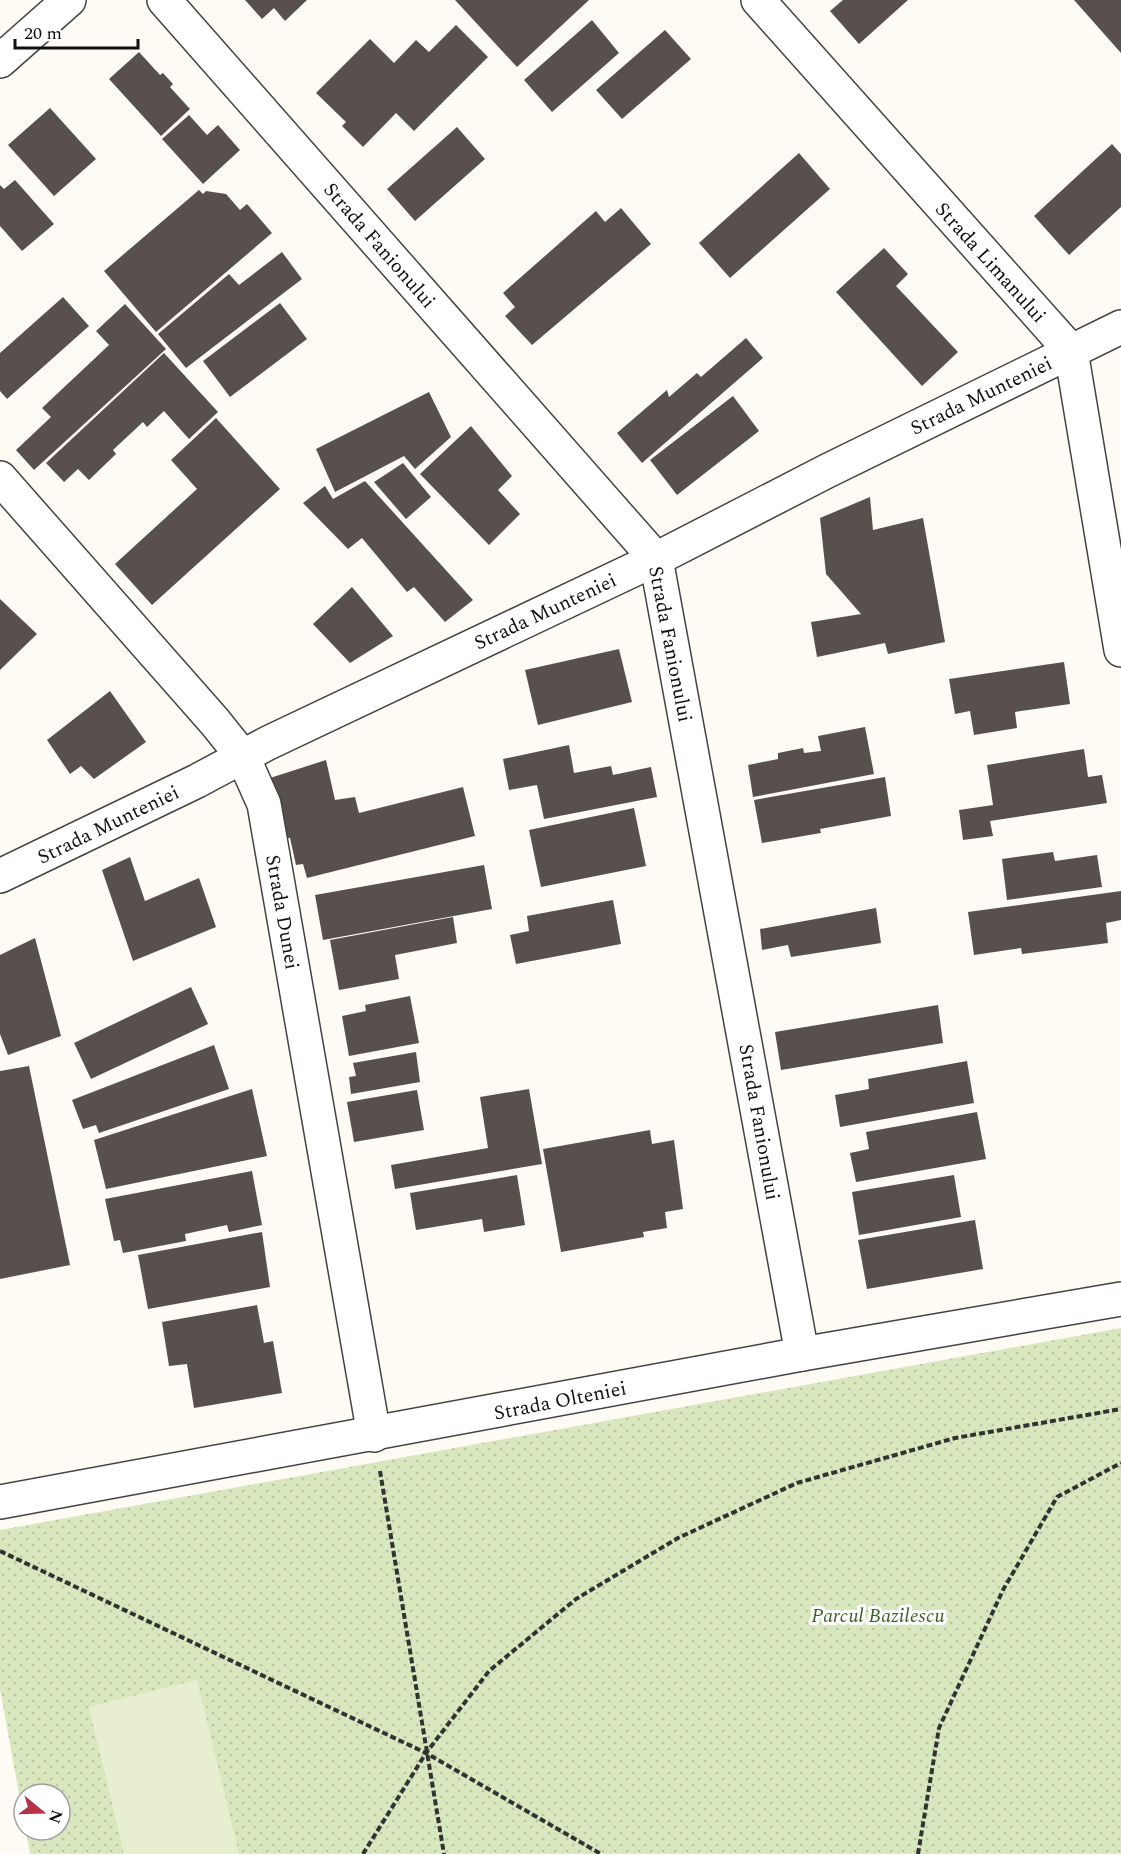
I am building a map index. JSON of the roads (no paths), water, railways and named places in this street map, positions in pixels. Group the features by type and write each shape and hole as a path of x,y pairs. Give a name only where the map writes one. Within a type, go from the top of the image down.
{"street":[{"path":"0,61 69,0"},
{"name":"Strada Fanionului","path":"164,0 656,559 802,1354"},
{"name":"Strada Limanului","path":"758,0 1071,351"},
{"name":"Strada Munteniei","path":"0,876 656,559 1121,327"},
{"path":"1071,351 1121,650"},
{"name":"Strada Dunei","path":"0,478 243,757 264,804 374,1435"},
{"name":"Strada Olteniei","path":"0,1502 374,1435 802,1354 1121,1299"}],"park label":[{"name":"Parcul Bazilescu","path":"878,1615"}]}
